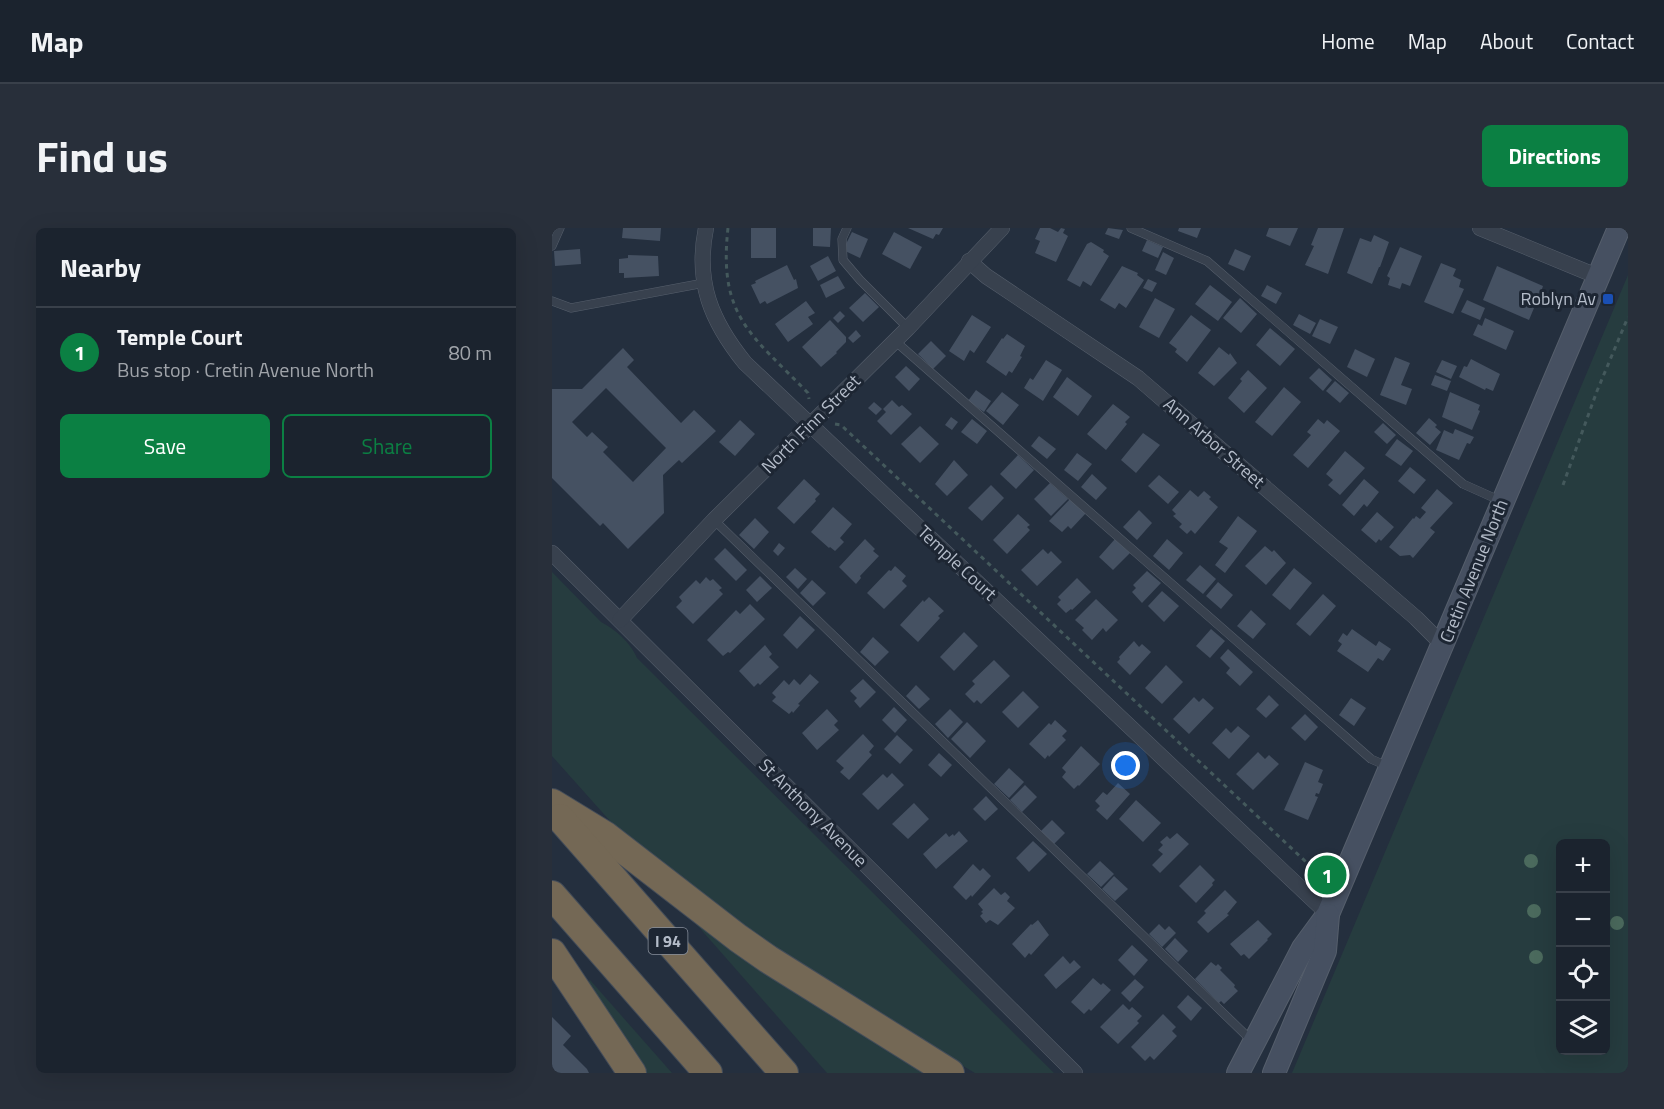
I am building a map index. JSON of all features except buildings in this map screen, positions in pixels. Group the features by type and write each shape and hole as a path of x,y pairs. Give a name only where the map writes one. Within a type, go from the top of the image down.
{"highway":[{"path":"552,803 606,836 729,932 768,959 950,1073"},
{"name":"I 94","path":"552,809 784,1073"},
{"path":"552,895 708,1073"},
{"path":"552,953 632,1073"}],"main road":[{"name":"Cretin Avenue North","path":"1238,1073 1303,948 1328,914 1619,228"},
{"name":"Cretin Avenue North","path":"1274,1073 1325,951 1328,914"}],"street":[{"name":"Temple Court","path":"706,228 703,245 704,283 714,318 728,342 745,363 1328,914"},
{"name":"North Finn Street","path":"620,620 714,520 908,328 1002,228"},
{"path":"1480,228 1599,278"},
{"name":"Ann Arbor Street","path":"969,261 986,276 1138,378 1407,610 1443,645"},
{"name":"St Anthony Avenue","path":"552,553 1075,1073"}],"lane":[{"path":"552,246 560,228"},
{"path":"847,228 842,239 843,260 908,328"},
{"path":"1131,228 1207,261 1463,484 1502,502"},
{"path":"552,301 571,308 704,283"},
{"path":"895,341 1371,759 1391,768"},
{"path":"714,520 1254,1043"}],"path":[{"path":"728,228 725,271 731,299 741,322 808,393 809,399"},
{"path":"1563,485 1597,391 1628,316"},
{"path":"833,424 841,425 1321,876"}],"green space":[{"path":"1628,275 1628,1073 1292,1073"},
{"path":"552,572 601,622 622,637 637,658 1054,1073 975,1073 770,952 627,840 552,756"},
{"path":"690,917 924,1073 827,1073"},
{"path":"590,980 672,1073 646,1073 585,984"}],"place":[{"name":"Roblyn Av","path":"1608,299"},
{"name":"Temple Court","path":"1327,875"}]}
